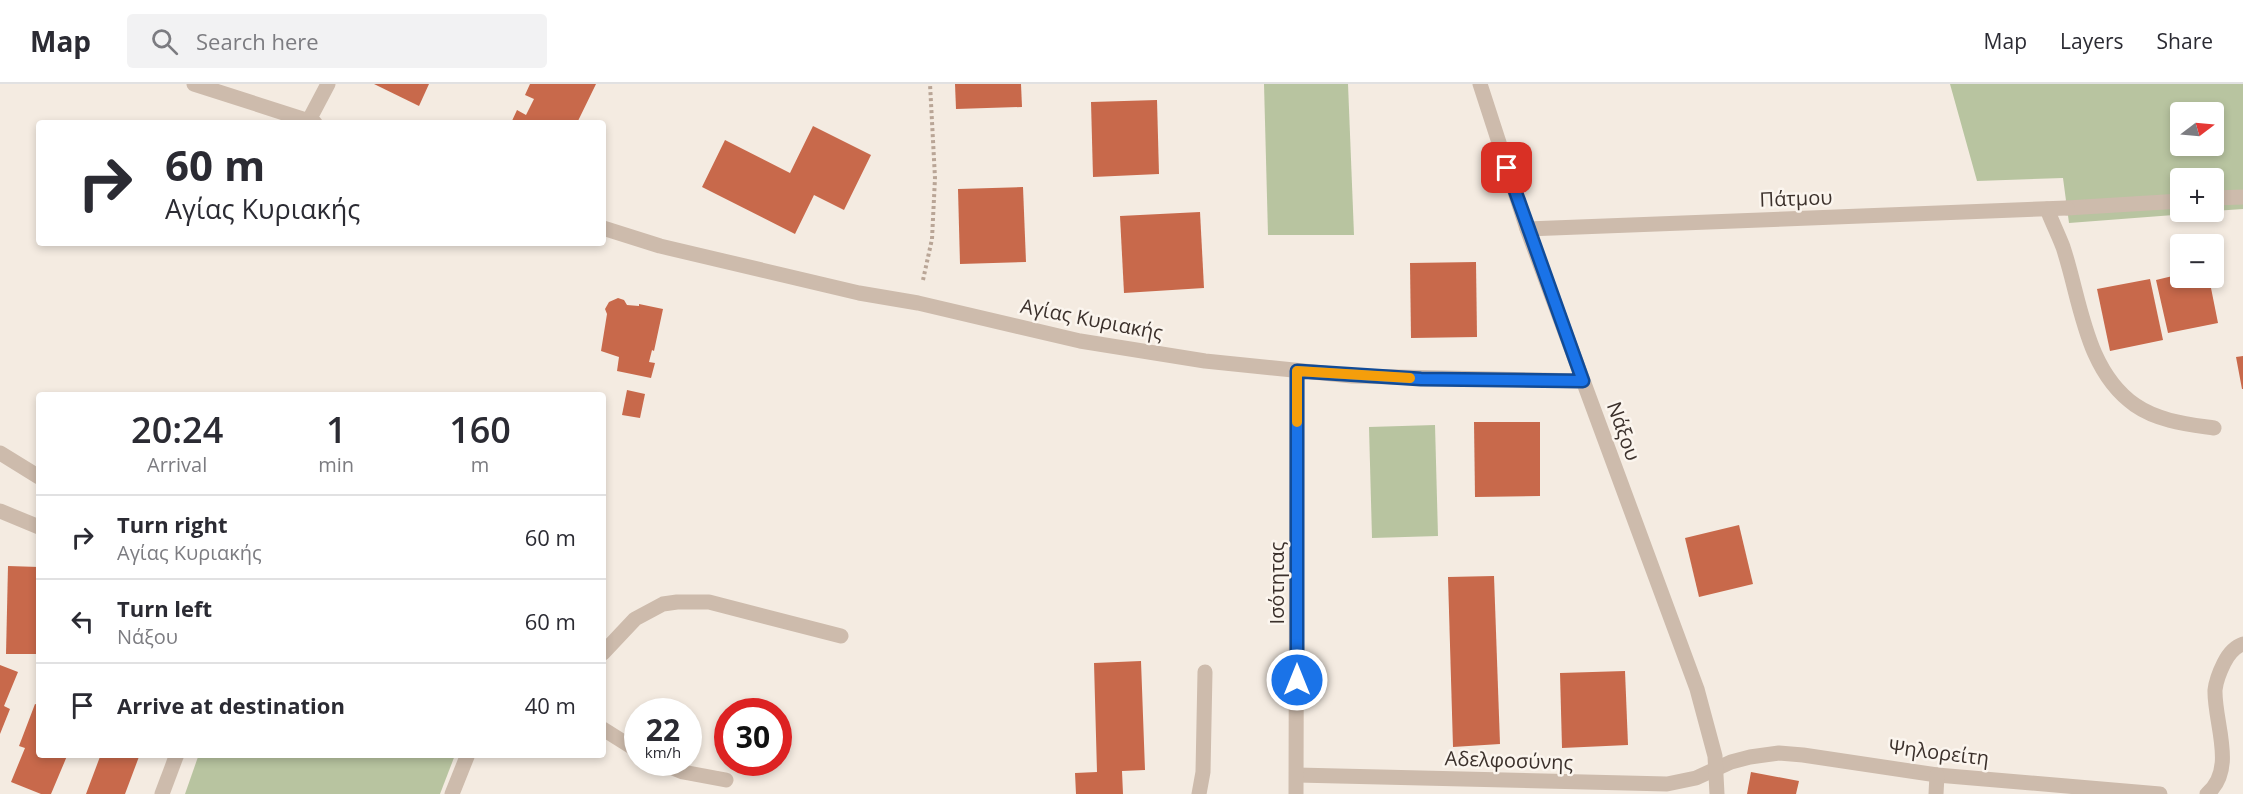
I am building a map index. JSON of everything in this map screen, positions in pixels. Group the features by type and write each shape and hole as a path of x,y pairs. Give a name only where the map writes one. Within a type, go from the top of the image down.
{"street":[{"path":"194,84 306,120"},
{"path":"313,120 328,84"},
{"name":"Νάξου","path":"1480,84 1527,229 1697,689 1717,769 1717,794"},
{"path":"2224,198 2243,197"},
{"name":"Πάτμου","path":"1527,229 2047,209 2170,202"},
{"path":"2047,209 2062,246 2084,322 2100,366 2119,392 2137,407 2168,420 2214,428"},
{"name":"Αγίας Κυριακής","path":"606,229 660,246 859,293 918,303 1080,340 1205,361 1352,376 1583,381"},
{"name":"Ισότητας","path":"1296,794 1297,371"},
{"path":"0,453 36,475"},
{"path":"0,511 36,526"},
{"path":"606,650 635,619 663,604 677,602 709,602 841,636"},
{"path":"2207,794 2221,776 2221,744 2215,690 2227,657 2237,646 2243,644"},
{"path":"1199,794 1204,761 1205,672"},
{"path":"606,731 624,742"},
{"name":"Ψηλορείτη","path":"1717,769 1750,757 1779,753 1937,775 2160,794"},
{"path":"162,794 176,758"},
{"path":"452,794 466,758"},
{"name":"Αδελφοσύνης","path":"1297,775 1649,784 1690,780 1717,769"},
{"path":"1936,794 1937,775"},
{"path":"702,776 726,780"}],"path":[{"path":"918,303 932,239 935,178 930,84"}],"green space":[{"path":"1264,84 1348,84 1354,235 1268,235"},
{"path":"1950,84 2243,84 2243,209 2224,210 2224,168 2170,168 2170,215 2069,223 2063,178 1977,181"},
{"path":"1435,425 1438,536 1372,538 1369,427"},
{"path":"198,758 454,758 440,794 185,794"}],"building":[{"path":"374,84 429,84 419,106"},
{"path":"530,84 596,84 578,120 512,120 517,110 526,115 534,99 525,95"},
{"path":"955,84 1021,84 1022,107 956,109"},
{"path":"1157,100 1159,174 1093,177 1091,102"},
{"path":"813,126 871,155 844,210 814,195 795,234 702,187 725,140 790,173"},
{"path":"1023,187 1026,262 960,264 958,189"},
{"path":"1200,212 1204,288 1124,293 1120,216"},
{"path":"1476,262 1477,337 1411,338 1410,263"},
{"path":"2170,277 2170,288 2211,288 2218,323 2168,333 2156,280"},
{"path":"2150,279 2163,340 2110,351 2097,289"},
{"path":"618,298 624,300 627,305 639,306 639,304 663,309 654,351 652,350 649,362 655,363 651,378 617,371 619,357 601,351 607,314 605,309 609,302"},
{"path":"2243,356 2243,389 2242,389 2236,357"},
{"path":"627,390 645,394 640,418 622,415"},
{"path":"1474,422 1540,422 1540,496 1475,497"},
{"path":"1739,525 1753,584 1699,597 1685,538"},
{"path":"8,566 36,567 36,654 6,654"},
{"path":"1494,576 1500,744 1453,747 1448,577"},
{"path":"1141,661 1145,770 1122,771 1123,794 1076,794 1075,773 1097,772 1094,663"},
{"path":"0,665 18,672 4,706 10,709 0,734"},
{"path":"1625,671 1628,745 1562,748 1560,673"},
{"path":"36,704 36,758 66,758 51,794 41,794 11,782 25,748 19,746"},
{"path":"100,758 138,758 125,794 86,794"},
{"path":"1751,772 1799,781 1796,794 1747,794"}],"slow traffic":[{"path":"1297,422 1297,371 1410,378"}],"route":[{"path":"1297,680 1297,371 1421,379 1583,381 1507,168"}]}
